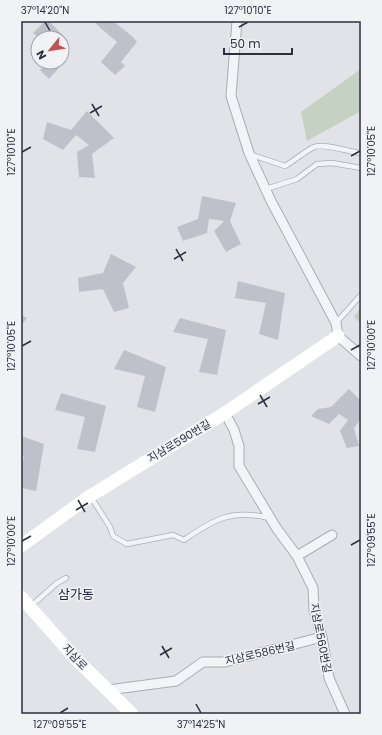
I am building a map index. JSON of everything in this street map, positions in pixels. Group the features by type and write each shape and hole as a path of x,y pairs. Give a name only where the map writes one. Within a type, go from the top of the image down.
{"street":[{"path":"237,21 231,96 250,154 271,201 336,323 338,336 361,356"},
{"name":"지삼로590번길","path":"21,546 90,496 225,414 338,336"},
{"name":"지삼로560번길","path":"225,414 234,430 239,446 239,466 270,518 297,556 313,588 314,610 322,638 329,678 345,714"},
{"path":"297,556 332,535"},
{"name":"지삼로","path":"21,597 76,659 132,714"},
{"name":"지삼로586번길","path":"108,690 176,681 203,662 225,662 322,638"}],"lane":[{"path":"250,154 285,166 315,147 325,146 361,153"},
{"path":"266,189 296,179 317,164 332,163 361,168"},
{"path":"336,323 361,295"},
{"path":"90,496 110,527 113,536 127,544 173,535 184,540 205,525 230,516 253,514 270,518"},
{"path":"30,607 57,582 66,578"}],"green space":[{"path":"361,69 361,111 307,141 301,112"},
{"path":"361,307 361,324 354,317"}],"building":[{"path":"45,21 49,21 58,30 36,30"},
{"path":"98,21 113,21 137,42 121,62 125,66 115,75 101,62 117,42 96,24"},
{"path":"40,70 57,70 49,79"},
{"path":"87,111 114,138 92,154 95,178 79,177 77,152 89,145 76,135 63,150 43,139 47,122 71,130"},
{"path":"202,196 236,203 230,221 241,244 226,252 214,231 224,221 209,219 207,233 183,241 177,227 198,219"},
{"path":"111,254 136,267 123,283 129,308 114,312 103,289 79,292 78,278 103,273"},
{"path":"238,281 285,293 278,340 259,334 266,303 235,298"},
{"path":"21,315 27,318 21,326"},
{"path":"180,318 226,330 217,375 199,372 208,339 173,332"},
{"path":"124,350 166,367 155,412 137,407 145,376 114,369"},
{"path":"349,389 361,401 361,419 354,428 359,446 347,448 340,431 348,420 339,414 329,424 311,416 318,409 331,407"},
{"path":"61,393 106,406 95,452 77,449 85,417 55,410"},
{"path":"21,436 44,444 36,491 21,488 21,471 24,457 21,456"}],"district":[{"name":"삼가동","path":"76,594"}]}
